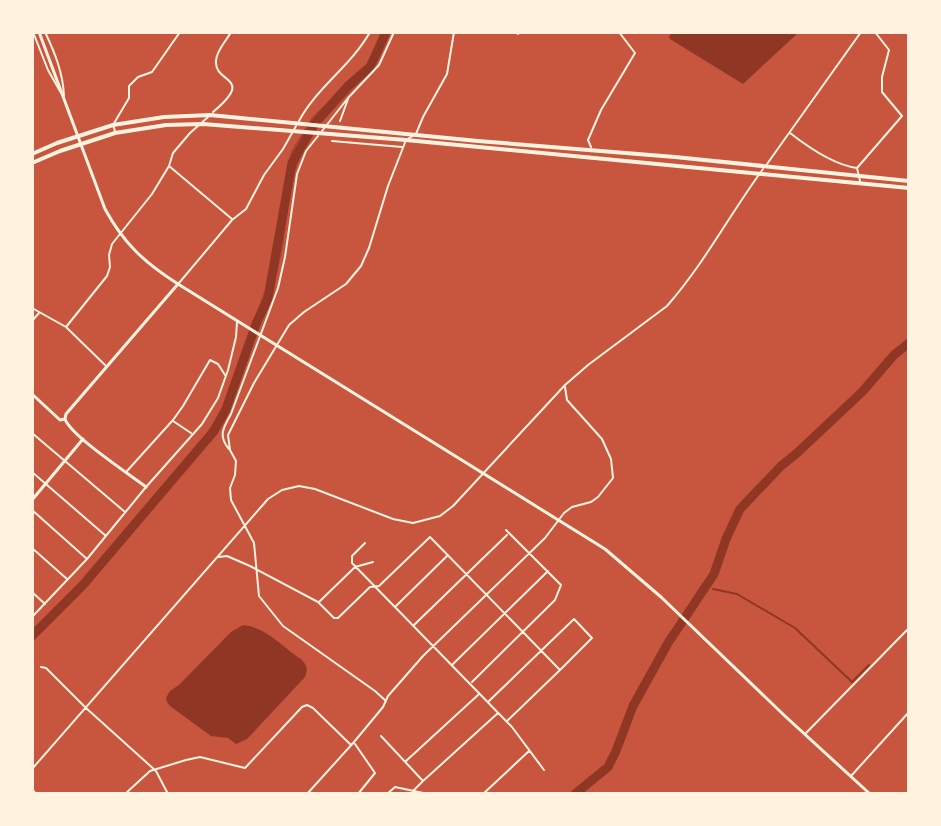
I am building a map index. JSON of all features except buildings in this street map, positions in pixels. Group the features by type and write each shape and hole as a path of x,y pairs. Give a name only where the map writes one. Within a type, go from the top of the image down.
{"highway":[{"path":"32,154 113,125 164,117 210,115 909,181"},
{"path":"32,163 115,133 166,125 200,124 318,132 909,188"}],"street":[{"path":"33,32 54,84 64,97"},
{"path":"39,32 105,209 120,234 143,260 559,519 623,563 870,794"},
{"path":"45,32 59,64 64,97"},
{"path":"115,133 113,125 129,98 129,86 138,77 152,72 180,32"},
{"path":"66,327 107,276 112,244 152,194 173,153 231,96 231,84 218,70 216,63 217,55 231,32"},
{"path":"146,487 67,425 66,414 232,220 240,215 305,109 355,55 370,32"},
{"path":"386,701 283,626 259,596 254,543 231,500 230,488 236,461 221,434 278,288 297,174 306,151 318,132 379,65 394,32"},
{"path":"230,450 230,430 289,325 346,284 361,266 406,140 416,134 447,74 454,32"},
{"path":"595,158 588,140 601,110 635,53 619,32"},
{"path":"32,769 268,499 282,490 299,486 315,489 393,519 413,523 440,516 453,506 565,385 656,316 678,294 861,32"},
{"path":"860,183 857,168 902,116 882,92 882,77 889,50 875,32"},
{"path":"340,121 348,98"},
{"path":"789,132 845,166 857,168"},
{"path":"332,141 403,147"},
{"path":"169,166 232,220"},
{"path":"32,308 66,327 106,366"},
{"path":"32,321 39,313"},
{"path":"32,617 87,559 202,424 218,398 226,376 233,354 237,321"},
{"path":"126,472 173,420 210,360 218,364 226,376"},
{"path":"307,794 423,656 545,538 559,519 572,507 598,497 613,478 611,459 602,439 567,400 565,385"},
{"path":"32,394 60,420 65,419"},
{"path":"173,420 192,434"},
{"path":"32,433 125,512"},
{"path":"32,500 83,439"},
{"path":"32,472 106,536"},
{"path":"32,510 87,559"},
{"path":"414,626 508,531 548,571 561,585 555,600 470,683"},
{"path":"218,557 227,556 318,602 334,618 338,618 370,587 379,586 430,537 560,670"},
{"path":"365,543 352,556 355,567 507,721 544,770"},
{"path":"32,548 68,580"},
{"path":"395,607 448,555"},
{"path":"318,602 355,567 373,562"},
{"path":"452,665 548,571"},
{"path":"32,592 45,604"},
{"path":"488,702 574,619 592,638 507,721"},
{"path":"805,734 909,628"},
{"path":"41,667 46,668 153,769 168,794"},
{"path":"405,762 480,693"},
{"path":"125,794 153,769 200,757 245,768 307,705 352,744 375,773 358,794"},
{"path":"850,777 909,712"},
{"path":"413,791 499,713"},
{"path":"381,736 423,781"},
{"path":"483,794 529,750"},
{"path":"387,794 395,787 428,794"}],"shaded area":[{"path":"383,32 391,32 379,60 326,118 303,151 292,180 274,288 225,421 103,567 32,641 32,631 78,584 205,435 221,412 270,275 291,151 312,117 371,60"},
{"path":"672,32 799,32 743,84 670,39"},
{"path":"243,625 274,639 302,660 307,670 305,677 247,739 236,744 228,738 211,736 170,706 166,698 231,632"}],"waterway":[{"path":"32,636 83,585 214,431 226,409 268,298 292,163 315,123 370,67 386,32"},
{"path":"575,794 608,767 633,706 668,643 714,574 740,509 909,343"},
{"path":"713,589 737,594 795,628 852,682 869,665"}]}
